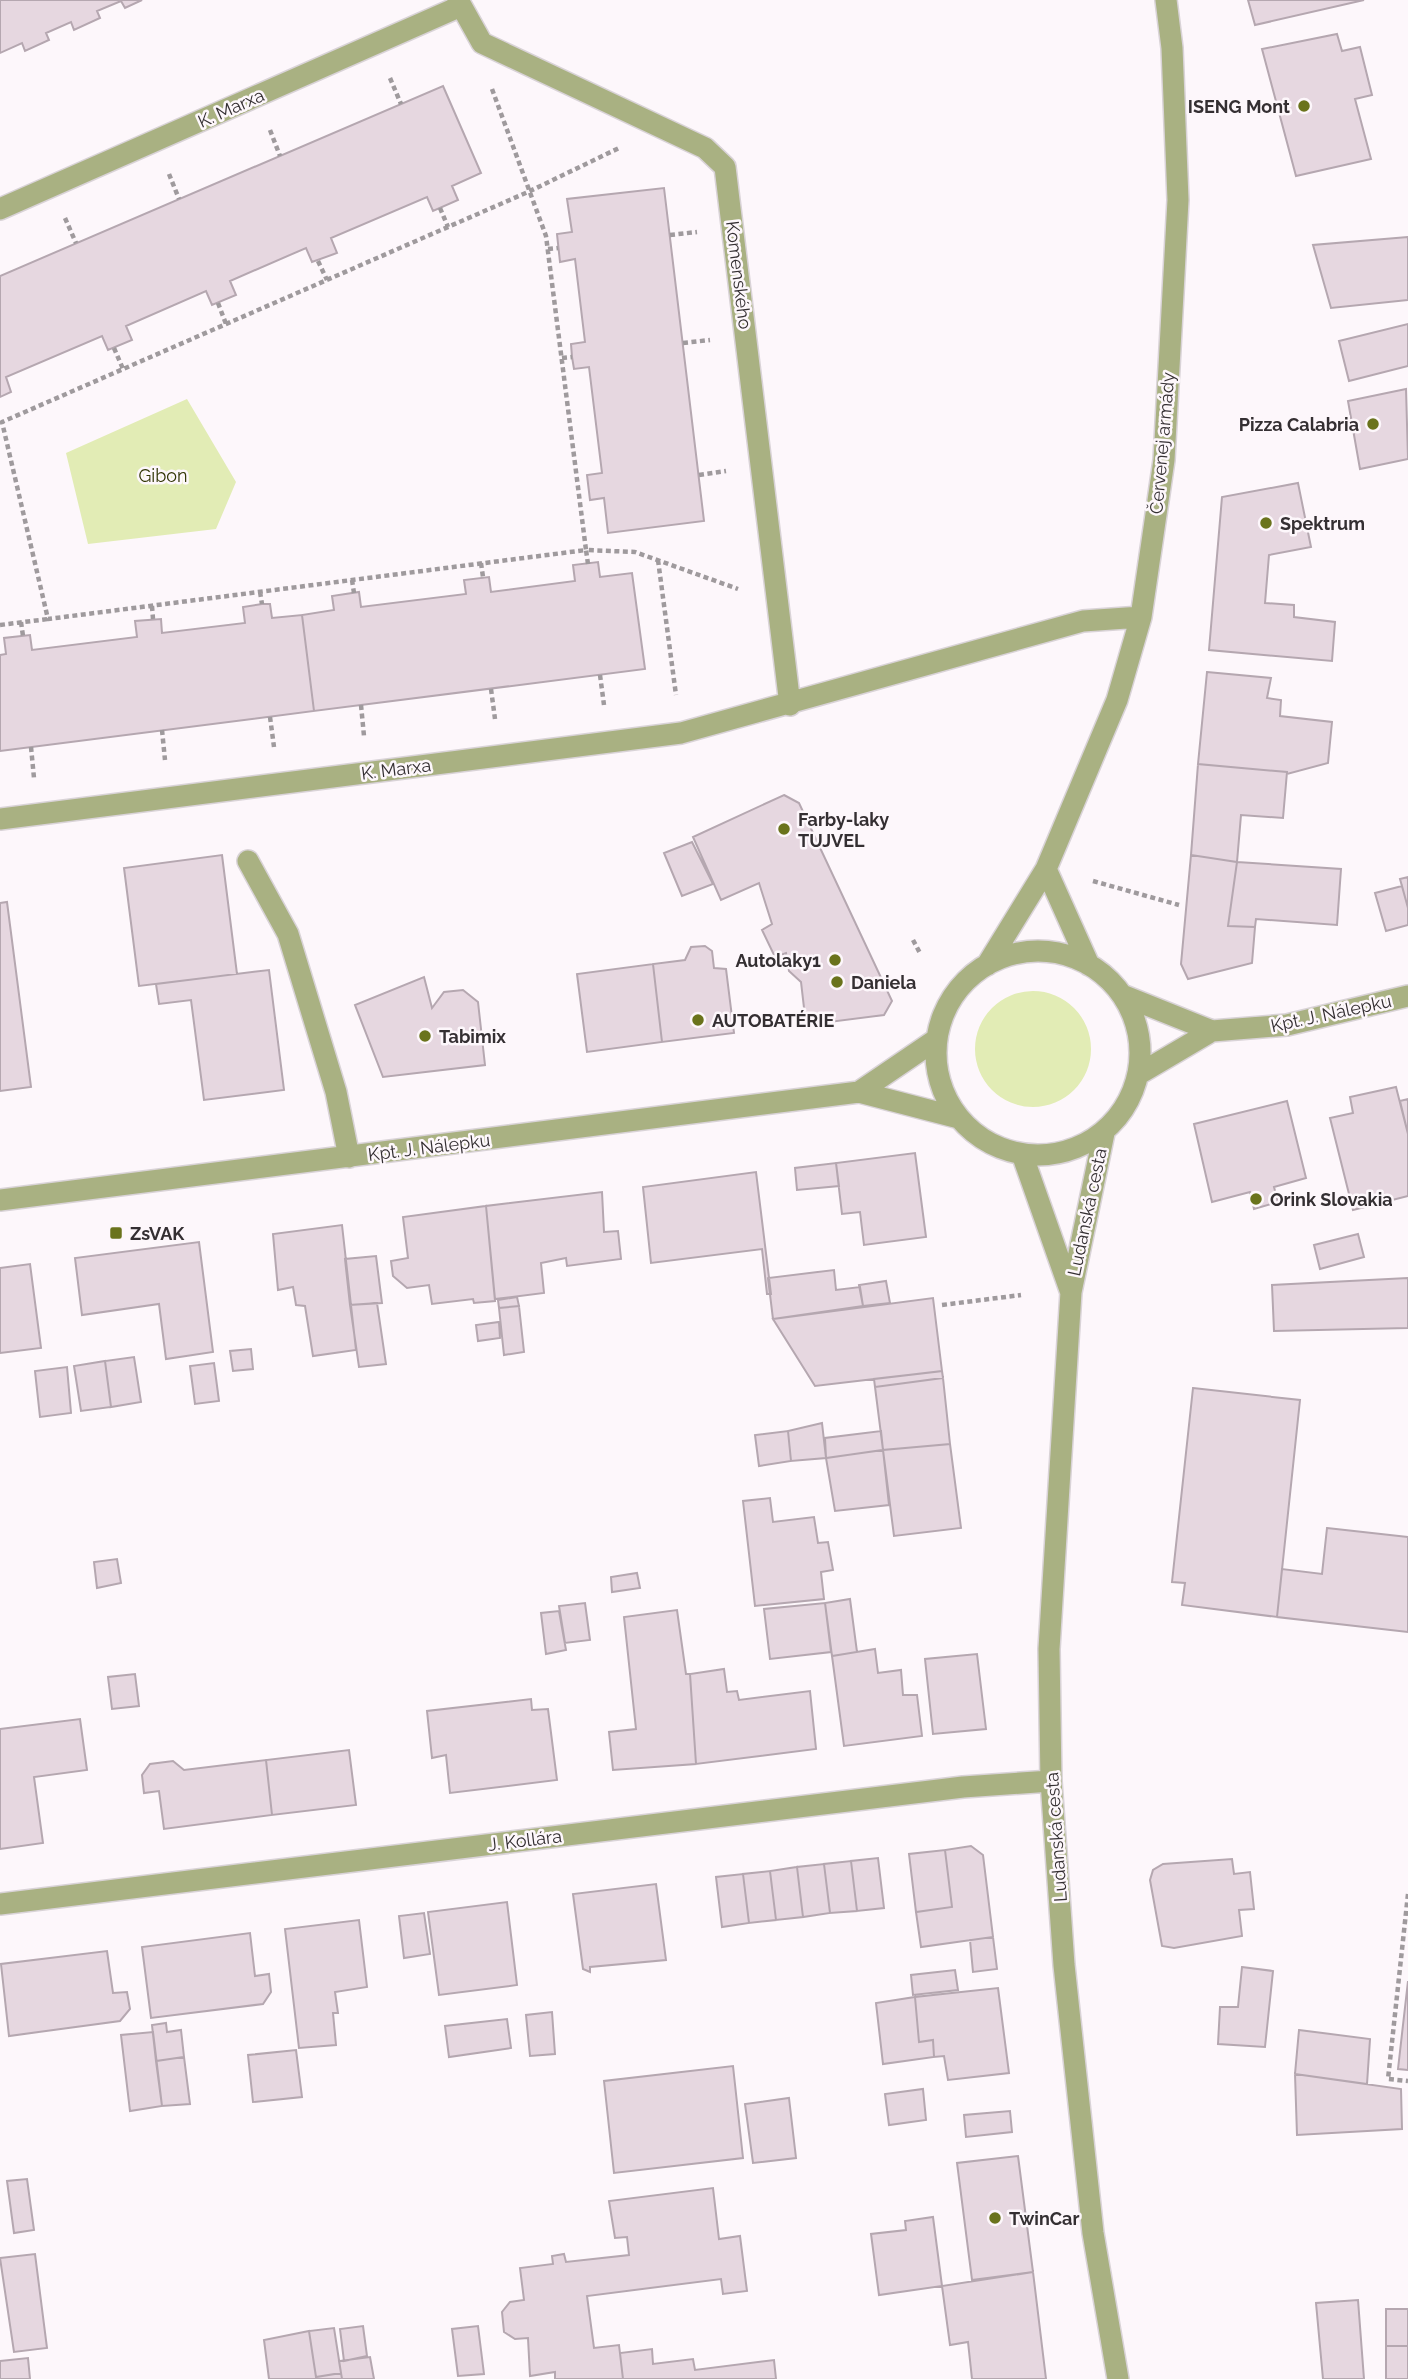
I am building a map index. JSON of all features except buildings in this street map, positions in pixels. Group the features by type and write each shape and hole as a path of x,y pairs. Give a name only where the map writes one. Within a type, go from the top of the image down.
{"street":[{"name":"Červenej armády","path":"987,965 1045,869 1117,699 1141,617 1164,460 1178,200 1172,48 1166,0"},
{"name":"K. Marxa","path":"1,206 460,3"},
{"name":"Komenského","path":"460,3 482,43 686,138 709,150 725,167 790,705"},
{"name":"K. Marxa","path":"0,819 673,734 790,705 1083,621 1141,617"},
{"path":"248,861 288,934 336,1092 349,1157"},
{"path":"1045,869 1089,965"},
{"path":"1038,951 1056,953 1089,965 1107,978 1122,995 1131,1009 1140,1041 1139,1074 1126,1106 1104,1133 1066,1152 1044,1156 1022,1154 987,1142 959,1118 940,1080 937,1039 944,1014 957,991 987,965 1011,955 1038,951"},
{"name":"Kpt. J. Nálepku","path":"1122,995 1213,1031"},
{"name":"Kpt. J. Nálepku","path":"1139,1074 1213,1031 1287,1025 1408,996"},
{"name":"Kpt. J. Nálepku","path":"859,1093 937,1039"},
{"name":"Kpt. J. Nálepku","path":"0,1200 859,1093 959,1118"},
{"name":"Ludanská cesta","path":"1104,1133 1071,1292 1050,1609 1051,1781 1064,1965 1084,2167 1100,2281 1118,2379"},
{"name":"Ludanská cesta","path":"1022,1154 1071,1292"},
{"name":"J. Kollára","path":"0,1904 949,1789 1051,1781"}],"path":[{"path":"390,78 401,104"},
{"path":"492,88 546,236 588,564"},
{"path":"270,130 280,156"},
{"path":"48,619 1,421 448,228 623,146"},
{"path":"169,173 179,199"},
{"path":"440,208 448,228"},
{"path":"65,218 76,243"},
{"path":"670,235 700,232"},
{"path":"548,249 558,248"},
{"path":"318,261 327,280"},
{"path":"218,303 226,324"},
{"path":"683,343 713,340"},
{"path":"114,348 123,369"},
{"path":"562,358 572,357"},
{"path":"699,475 729,471"},
{"path":"578,489 588,488"},
{"path":"0,625 586,550 635,552 743,591"},
{"path":"658,560 677,699"},
{"path":"481,564 483,577"},
{"path":"352,580 354,593"},
{"path":"260,592 262,604"},
{"path":"152,606 153,619"},
{"path":"21,622 23,636"},
{"path":"600,675 604,708"},
{"path":"491,689 495,722"},
{"path":"360,705 364,738"},
{"path":"270,717 274,749"},
{"path":"162,730 166,762"},
{"path":"31,747 34,779"},
{"path":"1093,881 1179,905"},
{"path":"913,940 921,955"},
{"path":"942,1305 1021,1295"},
{"path":"1408,1894 1388,2079 1408,2081"}],"green space":[{"name":"Gibon","path":"187,399 236,482 216,529 88,544 66,453"},
{"path":"1033,991 1055,996 1074,1008 1086,1027 1091,1049 1086,1071 1074,1090 1055,1102 1033,1107 1011,1102 992,1090 980,1071 975,1049 980,1027 992,1008 1011,996"}],"place":[{"name":"ISENG Mont","path":"1304,106"},
{"name":"Pizza Calabria","path":"1373,424"},
{"name":"Spektrum","path":"1266,523"},
{"name":"Farby-laky TUJVEL","path":"784,829"},
{"name":"Autolaky1","path":"835,960"},
{"name":"Daniela","path":"837,982"},
{"name":"AUTOBATÉRIE","path":"698,1020"},
{"name":"Tabimix","path":"425,1036"},
{"name":"Orink Slovakia","path":"1256,1199"},
{"name":"ZsVAK","path":"116,1233"},
{"name":"TwinCar","path":"995,2218"}]}
